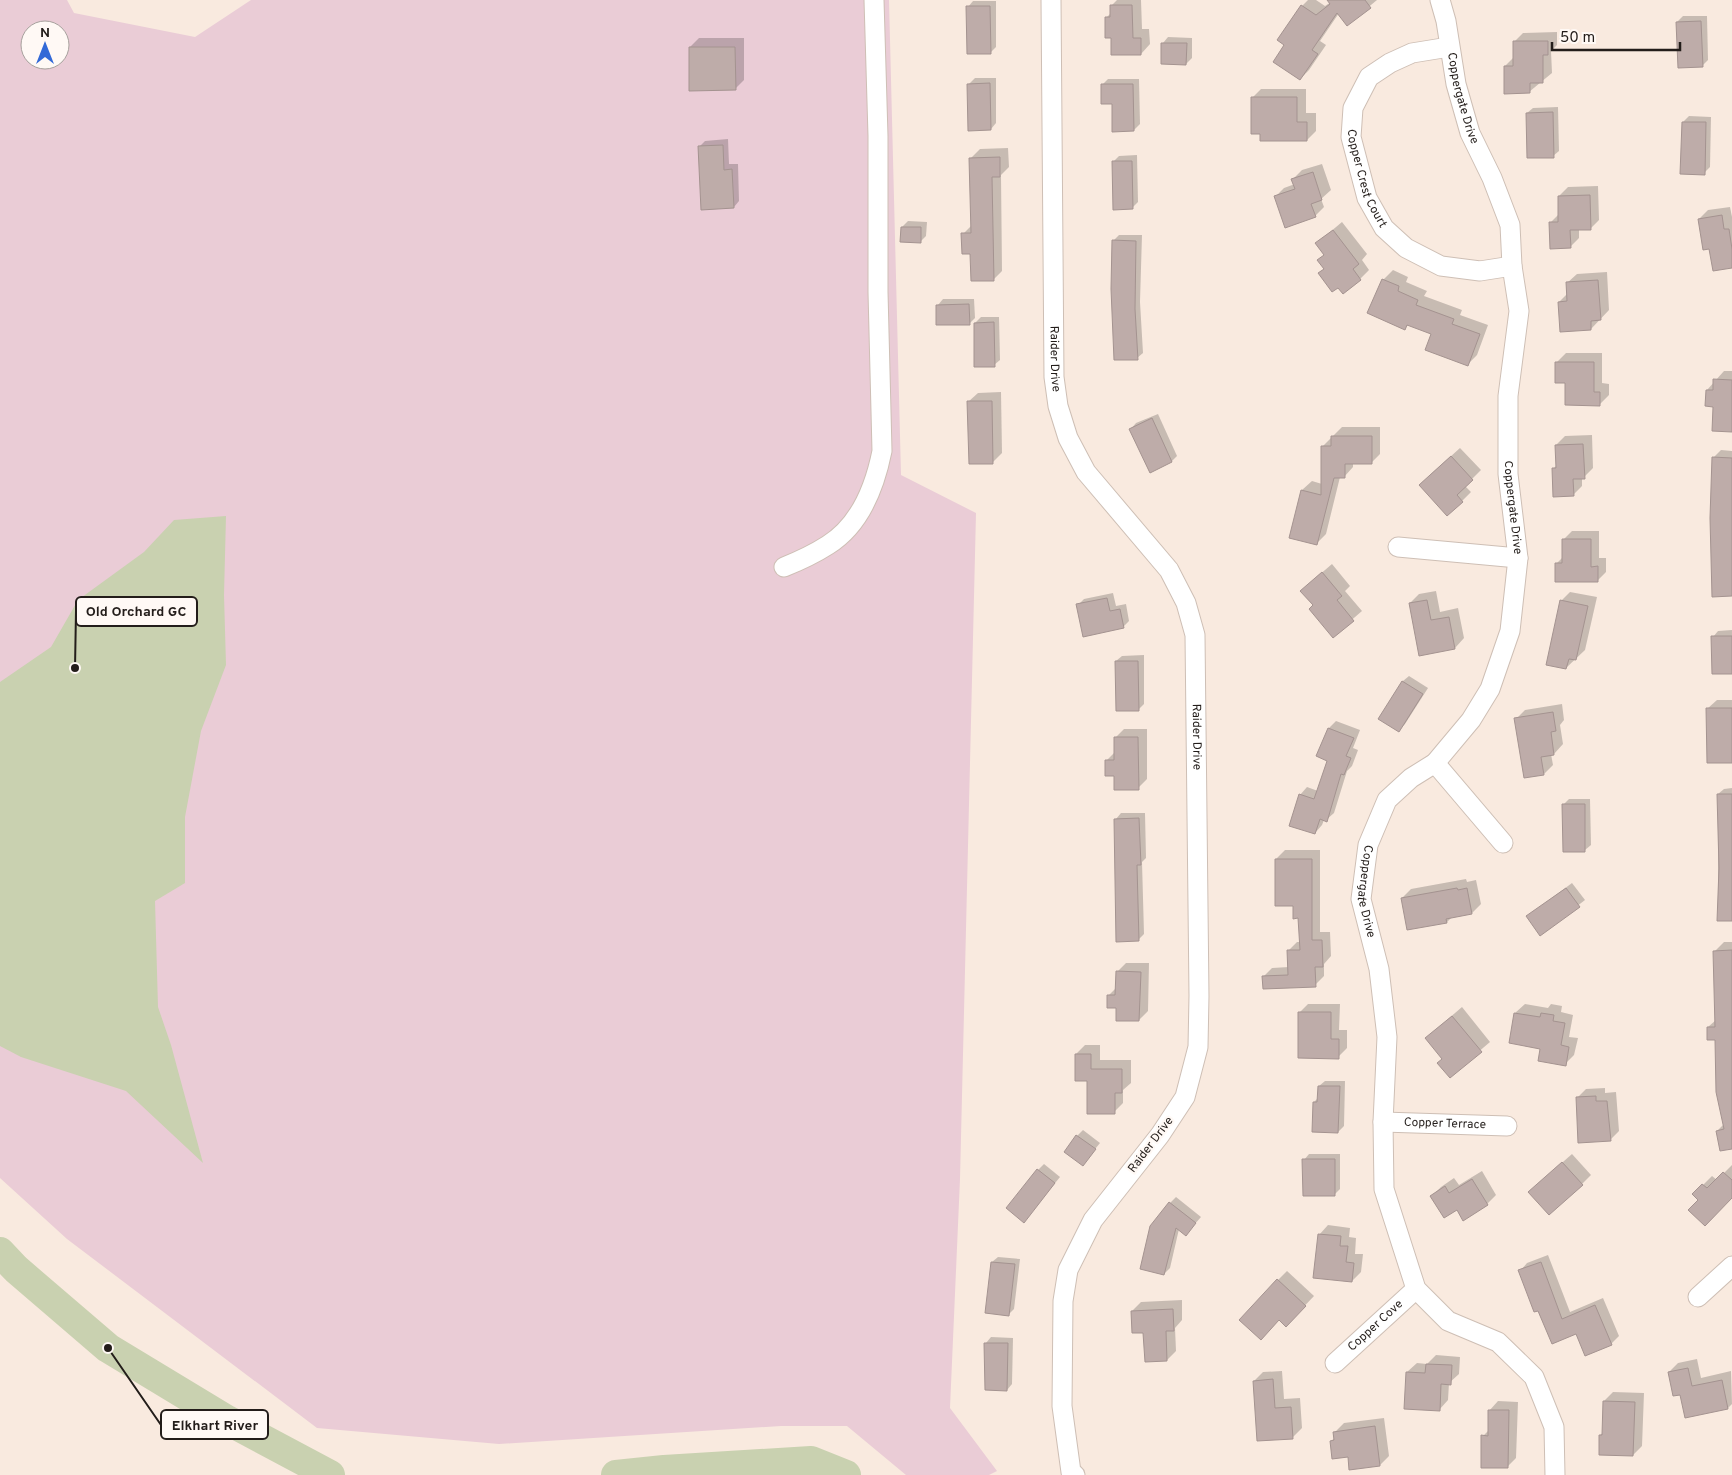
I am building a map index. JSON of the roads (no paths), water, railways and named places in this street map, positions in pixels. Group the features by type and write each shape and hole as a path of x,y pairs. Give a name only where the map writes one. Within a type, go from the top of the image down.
{"street":[{"path":"784,567 807,558 830,544 860,512 878,471 882,451 878,302 878,136 874,0"},
{"name":"Raider Drive","path":"1051,0 1054,377 1058,406 1068,438 1086,472 1169,570 1186,603 1195,635 1198,1047 1185,1098 1160,1135 1094,1220 1068,1270 1062,1301 1062,1406 1071,1472 1075,1475"},
{"name":"Coppergate Drive","path":"1440,0 1446,21 1456,84 1470,133 1492,178 1510,225 1512,266 1519,311 1508,396 1508,474 1518,558 1510,631 1490,689 1471,720 1435,764 1411,778 1387,800 1368,845 1361,899 1379,970 1387,1037 1383,1122 1384,1189 1416,1289 1448,1321 1498,1342 1534,1377 1554,1427 1555,1475"},
{"name":"Copper Crest Court","path":"1449,47 1412,53 1390,63 1369,77 1353,108 1351,137 1367,198 1384,228 1406,248 1441,266 1480,272 1512,266"},
{"path":"1398,547 1518,558"},
{"path":"1435,764 1503,843"},
{"name":"Copper Terrace","path":"1383,1122 1507,1126"},
{"path":"1698,1297 1732,1266"},
{"name":"Copper Cove","path":"1336,1362 1416,1289"}],"waterway":[{"path":"0,1252 16,1269 108,1348 227,1420 330,1475"},
{"path":"616,1475 664,1470 811,1461 846,1475"}],"place":[{"name":"Old Orchard GC","path":"75,668"},
{"name":"Elkhart River","path":"108,1348"}]}
